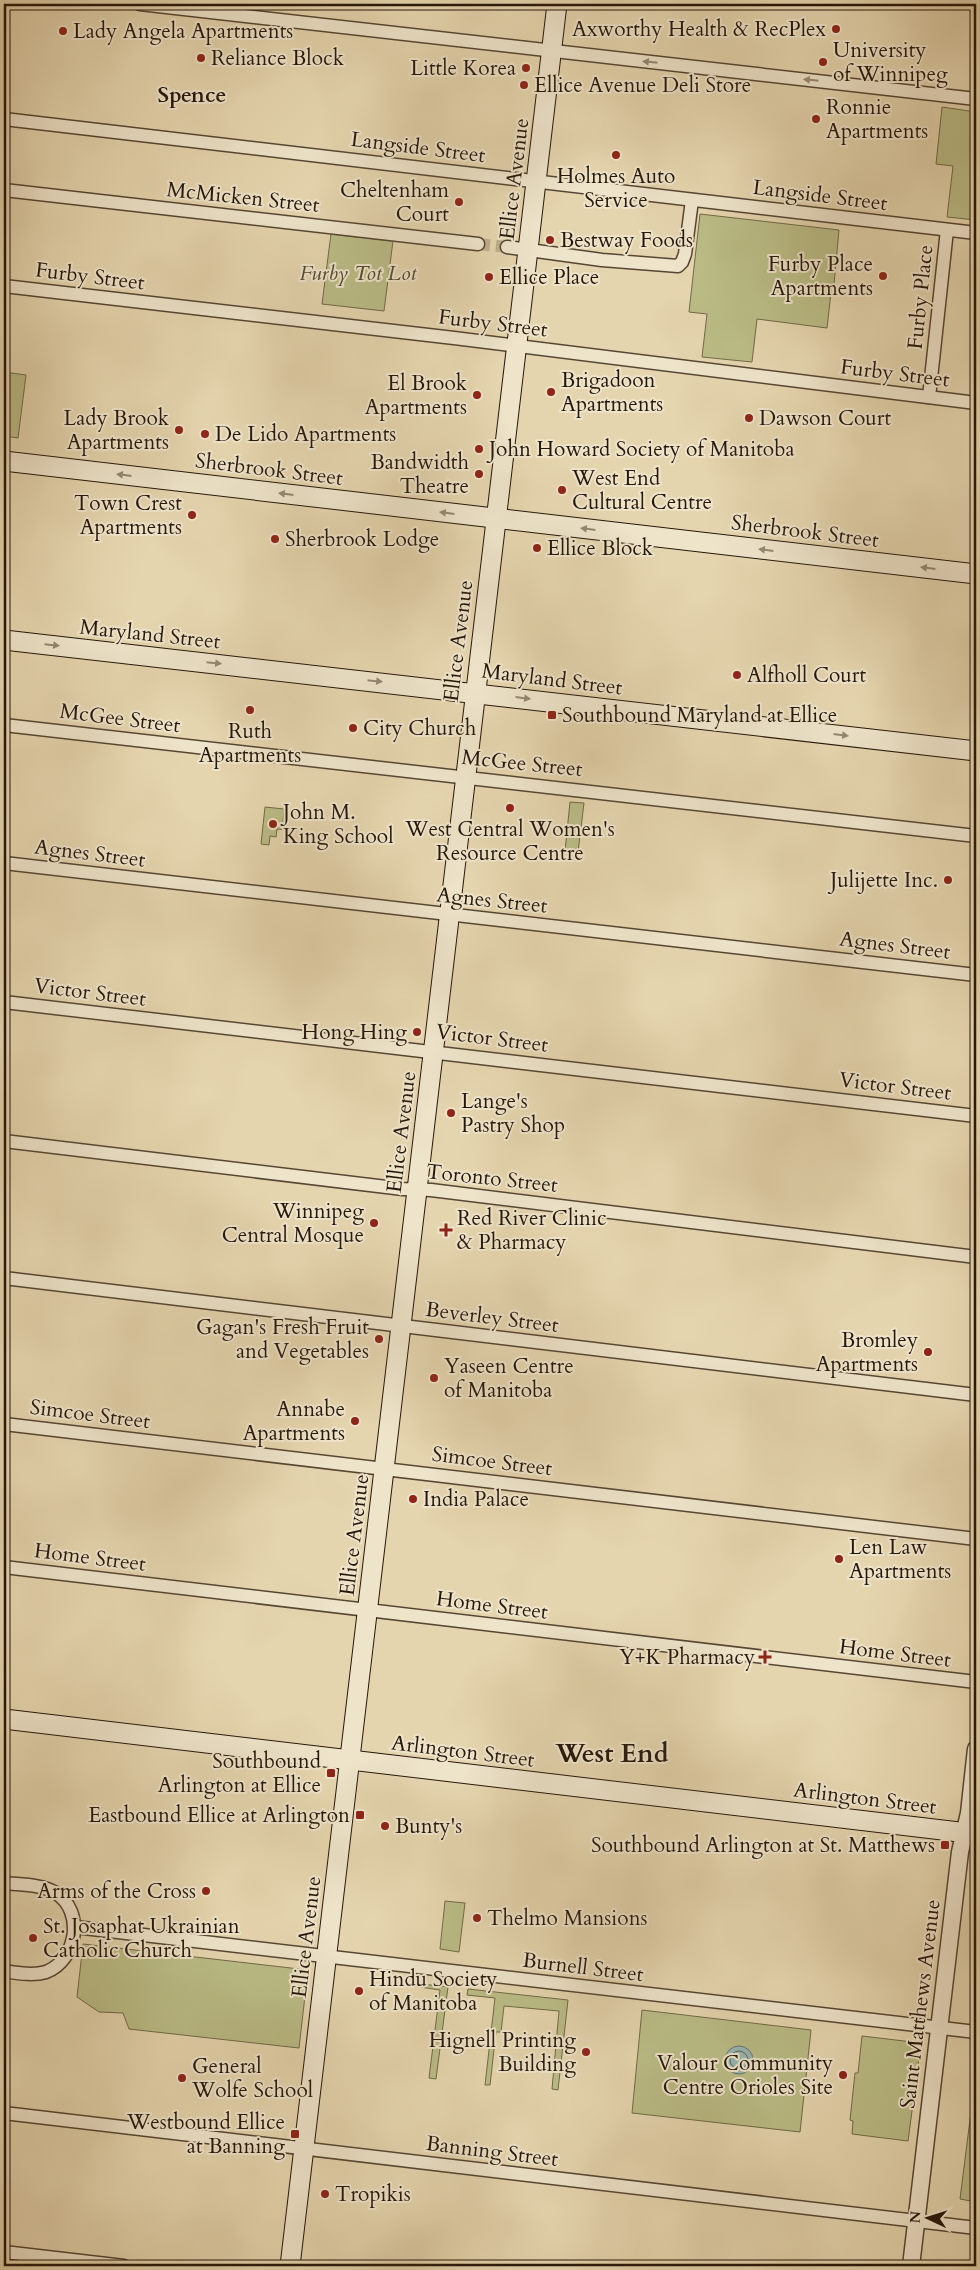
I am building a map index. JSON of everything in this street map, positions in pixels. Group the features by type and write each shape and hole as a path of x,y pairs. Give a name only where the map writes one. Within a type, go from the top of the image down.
{"main road":[{"name":"Ellice Avenue","path":"290,2266 557,4"},
{"name":"Sherbrook Street","path":"4,461 976,574"},
{"name":"Maryland Street","path":"4,640 475,692 976,751"},
{"name":"Arlington Street","path":"4,1719 970,1833"}],"street":[{"path":"140,4 895,88 976,99"},
{"name":"Langside Street","path":"4,119 976,233"},
{"name":"McMicken Street","path":"4,190 478,244"},
{"path":"507,248 678,266 685,254 692,200"},
{"name":"Furby Place","path":"930,397 947,230"},
{"name":"Furby Street","path":"4,286 976,403"},
{"name":"McGee Street","path":"4,725 976,836"},
{"name":"Agnes Street","path":"4,863 976,975"},
{"name":"Victor Street","path":"4,1002 976,1116"},
{"name":"Toronto Street","path":"4,1141 976,1257"},
{"name":"Beverley Street","path":"4,1278 976,1395"},
{"name":"Simcoe Street","path":"4,1424 976,1539"},
{"name":"Home Street","path":"4,1567 976,1682"},
{"name":"Saint Matthews Avenue","path":"911,2266 960,1852 970,1833 976,1748"},
{"path":"4,1883 44,1888 56,1894 70,1908 75,1927 67,1955 56,1967 33,1974 4,1971"},
{"name":"Burnell Street","path":"75,1927 976,2032"},
{"name":"Banning Street","path":"4,2112 976,2228"},
{"path":"4,2252 124,2266"}],"green space":[{"path":"942,107 976,112 976,220 947,217 953,166 936,164"},
{"path":"700,214 839,230 834,284 832,284 827,328 757,319 752,362 702,357 707,314 689,312"},
{"name":"Furby Tot Lot","path":"331,234 393,241 384,311 322,304"},
{"path":"4,372 26,375 18,438 4,436"},
{"path":"570,802 584,803 578,852 565,851"},
{"path":"265,807 284,809 283,822 287,823 286,830 277,829 276,837 270,836 269,845 261,844"},
{"path":"445,1901 465,1903 459,1952 440,1949"},
{"path":"83,1944 308,1970 299,2048 129,2029 123,2013 99,2012 77,1997"},
{"path":"413,1983 448,1987 436,2079 429,2078 440,1990 413,1986"},
{"path":"468,1989 568,2000 558,2090 552,2089 559,2011 504,2006 501,2032 496,2032 490,2085 485,2085 495,1998 467,1995"},
{"path":"642,2010 811,2030 800,2132 632,2113"},
{"path":"862,2036 921,2043 908,2141 852,2134 853,2121 850,2120 855,2073 858,2073"},
{"path":"976,2072 976,2202 960,2199"}],"water":[{"path":"739,2046 749,2050 753,2060 749,2070 739,2074 729,2070 725,2060 729,2050"}],"tunnel":[{"path":"478,244 507,247"}],"place":[{"name":"Axworthy Health & RecPlex","path":"836,29"},
{"name":"Lady Angela Apartments","path":"63,31"},
{"name":"Reliance Block","path":"201,58"},
{"name":"University of Winnipeg","path":"823,62"},
{"name":"Little Korea","path":"526,68"},
{"name":"Ellice Avenue Deli Store","path":"524,85"},
{"name":"Ronnie Apartments","path":"816,119"},
{"name":"Holmes Auto Service","path":"616,155"},
{"name":"Cheltenham Court","path":"459,202"},
{"name":"Bestway Foods","path":"550,240"},
{"name":"Furby Place Apartments","path":"883,276"},
{"name":"Ellice Place","path":"489,277"},
{"name":"Brigadoon Apartments","path":"551,392"},
{"name":"El Brook Apartments","path":"477,395"},
{"name":"Dawson Court","path":"749,418"},
{"name":"Lady Brook Apartments","path":"179,430"},
{"name":"De Lido Apartments","path":"205,434"},
{"name":"John Howard Society of Manitoba","path":"479,449"},
{"name":"Bandwidth Theatre","path":"479,474"},
{"name":"West End Cultural Centre","path":"562,490"},
{"name":"Town Crest Apartments","path":"192,515"},
{"name":"Sherbrook Lodge","path":"275,539"},
{"name":"Ellice Block","path":"537,548"},
{"name":"Alfholl Court","path":"737,675"},
{"name":"Ruth Apartments","path":"250,710"},
{"name":"Southbound Maryland at Ellice","path":"552,715"},
{"name":"City Church","path":"353,728"},
{"name":"West Central Women's Resource Centre","path":"510,808"},
{"name":"John M. King School","path":"273,824"},
{"name":"Julijette Inc.","path":"948,880"},
{"name":"Hong Hing","path":"417,1032"},
{"name":"Lange's Pastry Shop","path":"451,1113"},
{"name":"Winnipeg Central Mosque","path":"374,1223"},
{"name":"Red River Clinic & Pharmacy","path":"446,1230"},
{"name":"Gagan's Fresh Fruit and Vegetables","path":"379,1339"},
{"name":"Bromley Apartments","path":"928,1352"},
{"name":"Yaseen Centre of Manitoba","path":"434,1378"},
{"name":"Annabe Apartments","path":"355,1421"},
{"name":"India Palace","path":"413,1499"},
{"name":"Len Law Apartments","path":"839,1559"},
{"name":"Y+K Pharmacy","path":"765,1657"},
{"name":"Southbound Arlington at Ellice","path":"331,1773"},
{"name":"Eastbound Ellice at Arlington","path":"360,1815"},
{"name":"Bunty's","path":"385,1826"},
{"name":"Southbound Arlington at St. Matthews","path":"945,1845"},
{"name":"Arms of the Cross","path":"206,1891"},
{"name":"Thelmo Mansions","path":"477,1918"},
{"name":"St. Josaphat Ukrainian Catholic Church","path":"33,1938"},
{"name":"Hindu Society of Manitoba","path":"359,1991"},
{"name":"Hignell Printing Building","path":"586,2052"},
{"name":"Valour Community Centre Orioles Site","path":"843,2075"},
{"name":"General Wolfe School","path":"182,2078"},
{"name":"Westbound Ellice at Banning","path":"295,2134"},
{"name":"Tropikis","path":"325,2194"}],"district":[{"name":"Spence","path":"192,94"},
{"name":"West End","path":"612,1753"}]}
